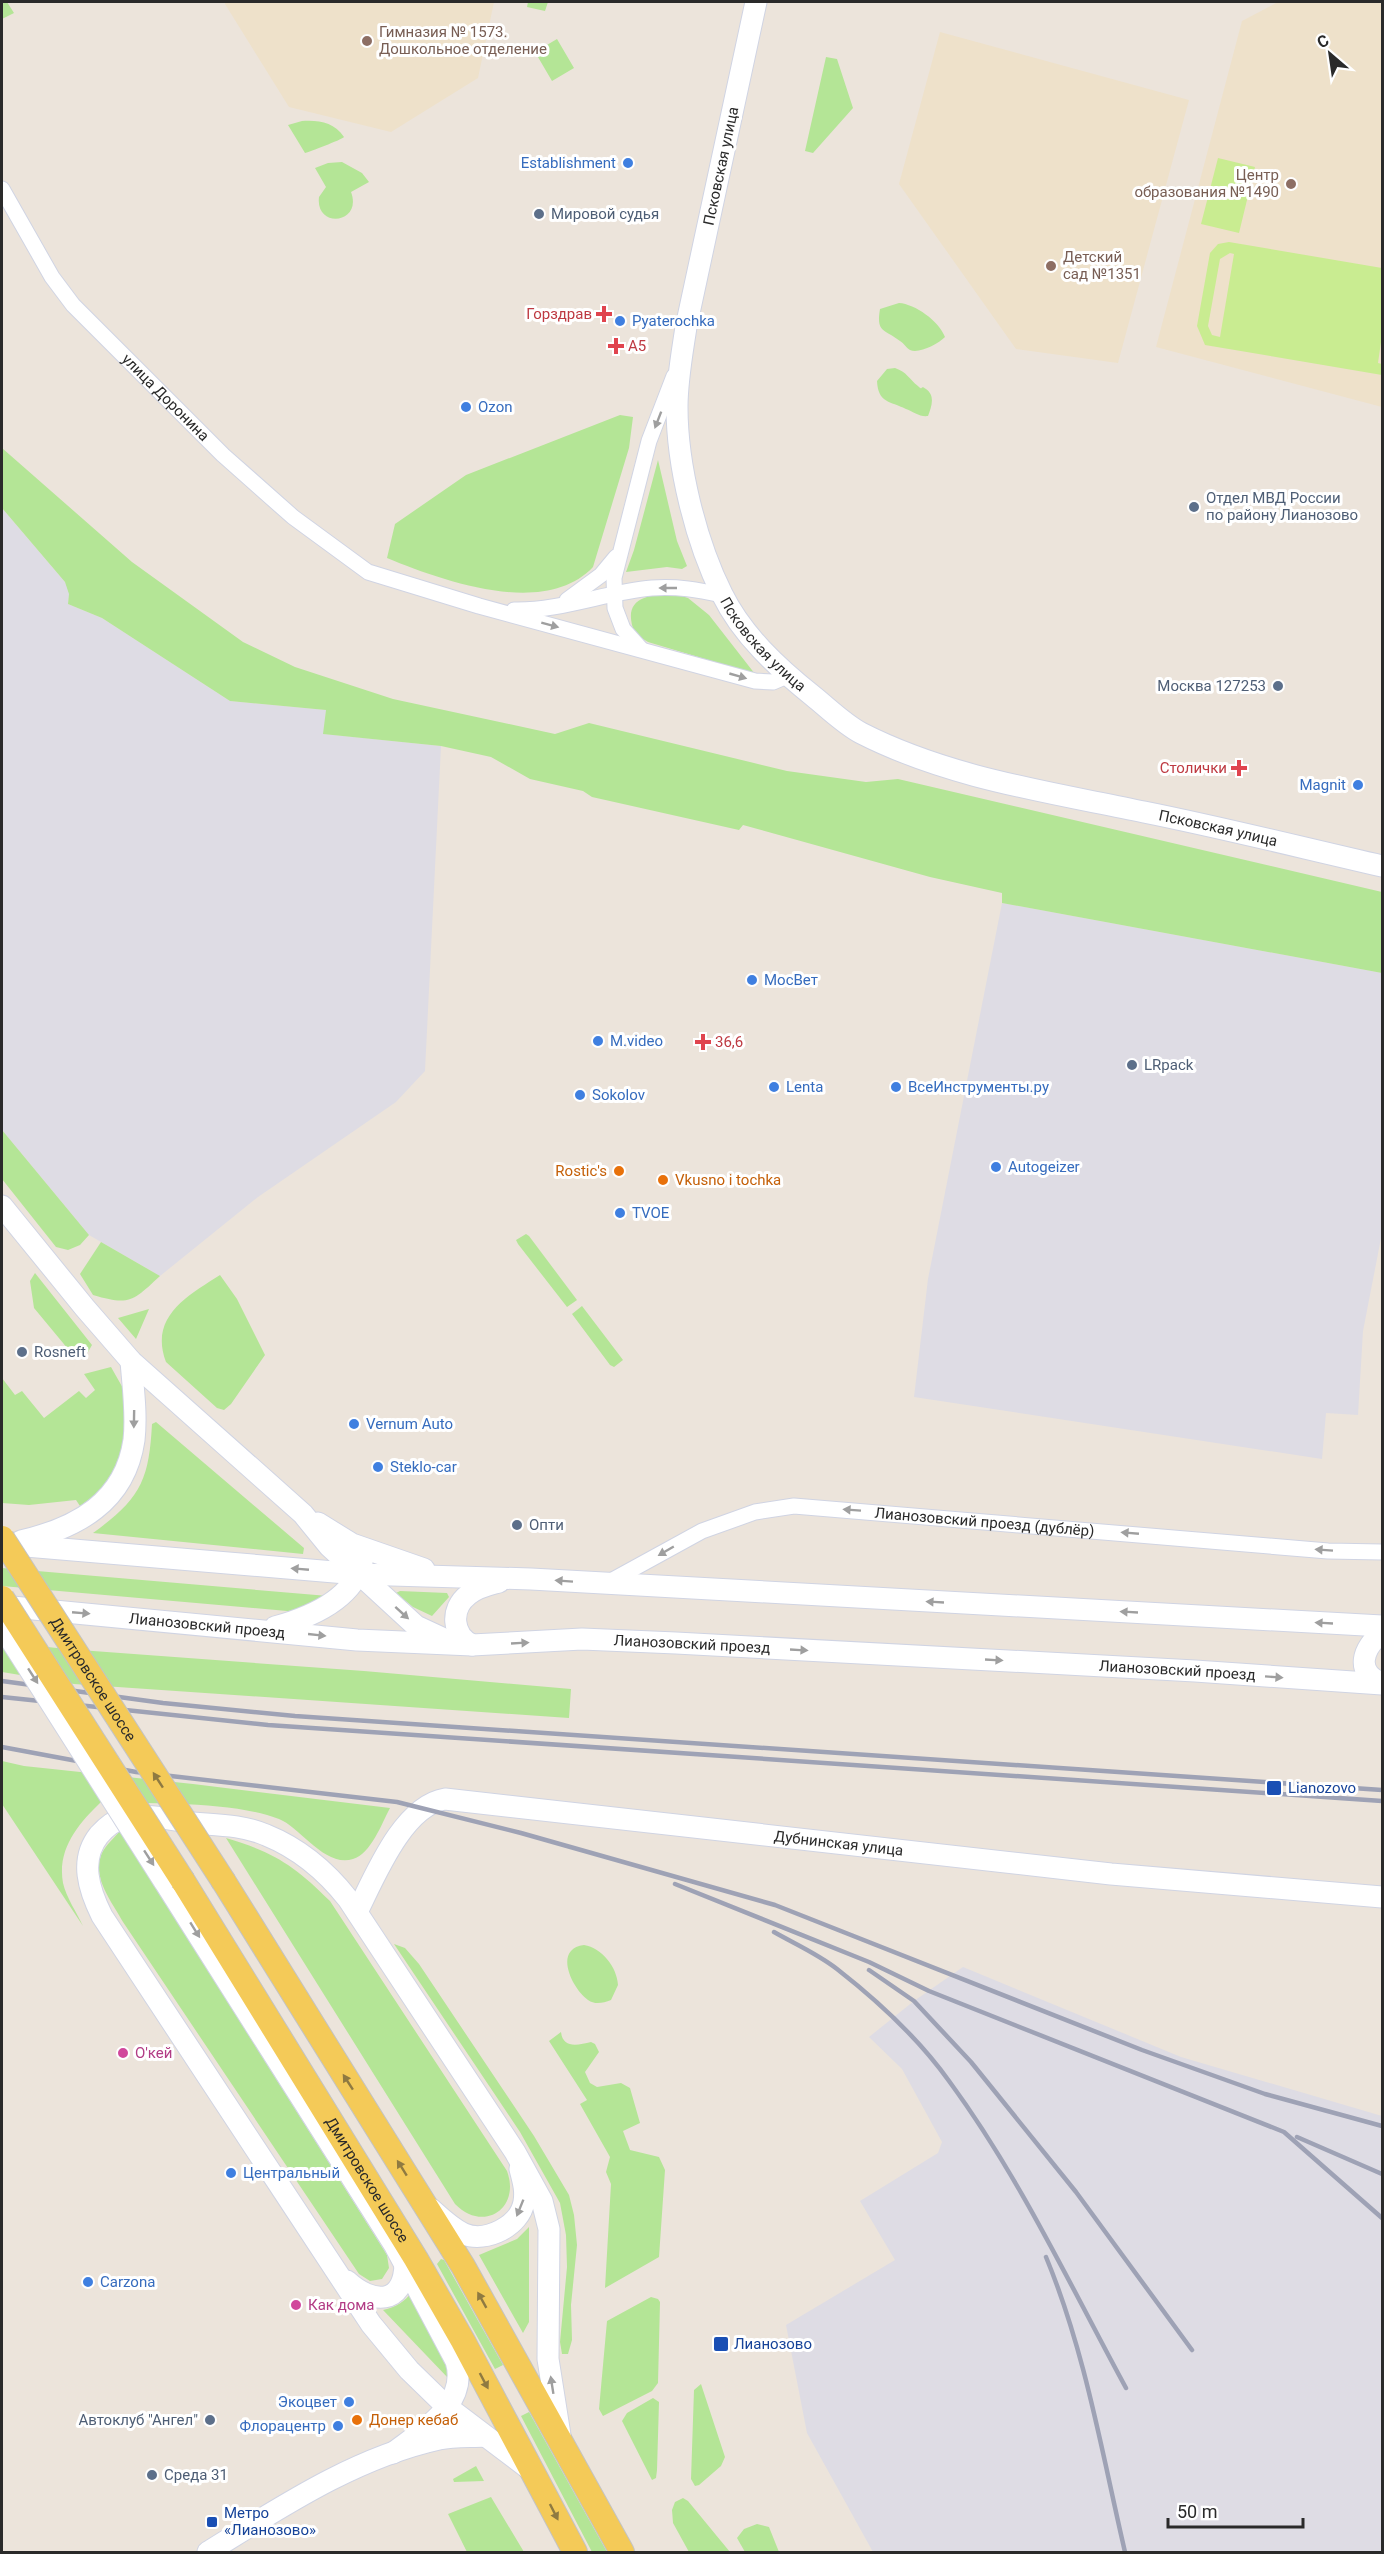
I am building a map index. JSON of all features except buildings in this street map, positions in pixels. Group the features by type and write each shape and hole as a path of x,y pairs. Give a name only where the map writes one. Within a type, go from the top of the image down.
{"main road":[{"name":"Дмитровское шоссе","path":"2,1542 224,1882 426,2204 463,2266 622,2553"},
{"name":"Дмитровское шоссе","path":"2,1598 174,1881 416,2259 575,2553"}],"street":[{"name":"Псковская улица","path":"756,2 679,365 677,410 682,464 691,507 704,551 722,595 750,636 787,676 858,731 927,760 998,782 1153,813 1383,866"},
{"name":"улица Доронина","path":"2,189 52,277 73,305 223,455 293,517 368,572 493,609"},
{"path":"642,649 623,629 615,608 618,555 649,441 679,365"},
{"path":"554,606 585,589 618,555"},
{"path":"493,609 522,610 554,606 652,588 690,588 722,595"},
{"path":"493,609 755,681 773,682 787,676"},
{"path":"2,1206 131,1361 303,1514 329,1546 416,1626 437,1637 467,1645"},
{"path":"2,1542 39,1537 66,1526 100,1506 113,1492 122,1479 134,1439 135,1413 131,1361"},
{"name":"Лианозовский проезд (дублёр)","path":"604,1584 710,1528 755,1512 794,1506 1328,1551 1383,1552"},
{"path":"303,1514 352,1544 444,1575"},
{"path":"2,1542 358,1574 444,1575 1383,1626"},
{"path":"266,1630 314,1613 350,1587 362,1564 359,1553 352,1544"},
{"path":"467,1645 457,1631 455,1620 457,1607 467,1595 482,1586 511,1579"},
{"name":"Лианозовский проезд","path":"2,1606 357,1640 467,1645 582,1639 676,1643 1195,1671 1383,1684"},
{"path":"2,1626 174,1881 405,2265 456,2361 460,2382 453,2399 427,2427 393,2453"},
{"path":"1383,1633 1369,1644 1364,1654 1364,1665 1368,1675 1383,1684"},
{"name":"Дубнинская улица","path":"357,1912 404,1826 434,1801 446,1799 1111,1874 1383,1898"},
{"name":"Дмитровское шоссе","path":"340,2275 102,1916 90,1885 87,1866 88,1853 101,1833 113,1822 126,1817 145,1817 246,1828 266,1835 308,1859 341,1890 357,1912 515,2151 542,2201 549,2229 548,2359 561,2443"},
{"name":"Дмитровское шоссе","path":"426,2204 465,2234 479,2237 504,2228 516,2219 524,2205 525,2188 515,2151"},
{"path":"340,2275 358,2291 371,2298 381,2298 399,2287 404,2278 405,2265"},
{"path":"340,2275 352,2298 392,2350 446,2406 532,2472"},
{"path":"208,2553 336,2476 393,2453 442,2439 485,2436"}],"shaded area":[{"name":"Гимназия № 1573. Дошкольное отделение","path":"225,2 494,2 478,78 391,132 289,107"},
{"name":"Центр образования №1490","path":"1278,2 1382,2 1382,407 1156,347 1242,21"},
{"name":"Детский сад №1351","path":"940,32 1189,100 1118,363 1016,349 899,184"},
{"path":"2,508 70,588 68,604 102,618 230,701 326,710 324,734 441,746 425,1071 396,1102 258,1197 160,1276 89,1235 2,1130"},
{"path":"1002,903 1382,973 1382,1233 1363,1331 1358,1415 1326,1413 1322,1459 914,1397 928,1279"},
{"path":"963,1967 1181,2057 1382,2116 1382,2552 873,2552 807,2433 786,2325 895,2260 860,2201 938,2153 942,2142 902,2069 869,2037 914,2001"}],"green space":[{"path":"2,2 7,2 14,13 2,19"},
{"path":"528,2 548,2 545,11 527,7"},
{"path":"557,39 574,68 552,81 535,52"},
{"path":"826,57 837,59 853,108 813,153 805,151"},
{"path":"302,121 326,123 336,128 344,137 305,153 288,125"},
{"path":"1218,158 1255,167 1239,233 1201,224"},
{"path":"342,162 362,173 369,182 351,192 353,203 345,216 331,218 324,214 320,207 319,197 326,187 315,168 328,163"},
{"path":"1229,242 1382,268 1382,335 1378,363 1382,364 1382,375 1205,345 1197,326 1210,253 1218,244","holes":["1230,253 1234,254 1220,337 1212,335 1208,326 1220,259"]},
{"path":"899,303 912,306 926,314 938,325 945,337 933,345 914,351 882,330 879,322 880,309"},
{"path":"895,368 920,388 923,387 929,392 932,402 928,416 919,415 882,397 877,381 887,369"},
{"path":"620,415 633,417 629,448 593,567 573,582 548,590 521,593 493,590 436,576 387,558 395,524 466,475"},
{"path":"2,448 132,562 243,642 295,667 393,699 555,734 589,723 787,771 866,782 898,779 1382,892 1382,973 1002,903 1002,893 930,877 743,825 739,830 592,797 583,791 530,779 491,757 441,746 323,734 326,710 230,701 102,618 68,604 69,594 65,582 2,508"},
{"path":"658,460 677,541 687,566 682,569 667,567 626,572 634,550"},
{"path":"673,593 688,598 709,615 755,674 648,642 635,634 631,622 633,606 638,601 653,595"},
{"path":"2,1130 89,1235 80,1245 68,1250 56,1247 2,1179"},
{"path":"526,1234 577,1300 567,1307 518,1244 516,1240"},
{"path":"101,1242 160,1276 137,1296 130,1299 115,1300 93,1295 80,1274"},
{"path":"35,1273 92,1345 88,1352 68,1349 34,1308 30,1281"},
{"path":"220,1275 237,1299 265,1355 231,1404 224,1410 217,1408 166,1362 162,1346 167,1320 174,1310 195,1291"},
{"path":"582,1306 623,1360 614,1367 610,1365 572,1314"},
{"path":"149,1309 136,1339 118,1318"},
{"path":"111,1367 124,1390 127,1439 118,1468 100,1492 80,1506 76,1500 29,1505 2,1503 2,1378 15,1395 22,1391 44,1418 79,1391 86,1398 95,1390 84,1374"},
{"path":"156,1422 304,1548 303,1554 93,1533 122,1510 139,1487 148,1460 152,1424"},
{"path":"2,1568 328,1596 306,1610 287,1611 2,1586"},
{"path":"400,1591 447,1593 449,1597 432,1616 413,1607 396,1593"},
{"path":"2,1642 571,1689 569,1718 74,1684 2,1672"},
{"path":"2,1761 24,1766 390,1808 371,1845 359,1856 343,1860 333,1858 323,1852 287,1823 260,1813 216,1806 101,1802 77,1828 63,1859 64,1888 83,1926 2,1804"},
{"path":"120,1831 387,2255 389,2268 382,2279 370,2281 359,2274 123,1922 104,1889 99,1871 102,1853"},
{"path":"226,1838 258,1849 283,1862 306,1878 330,1901 507,2171 510,2185 509,2196 497,2213 477,2216 455,2204"},
{"path":"394,1944 405,1948 419,1964 534,2136 569,2195 577,2245 571,2305 572,2340 568,2354 562,2354 560,2342 567,2267 566,2235 560,2203 520,2132"},
{"path":"584,1945 597,1950 612,1965 618,1985 611,2000 591,2002 582,1995 572,1979 567,1962 569,1954 574,1948"},
{"path":"561,2032 565,2041 572,2045 591,2042 595,2044 599,2052 585,2072 590,2083 597,2087 621,2083 630,2088 640,2123 623,2131 630,2150 659,2157 665,2170 659,2257 605,2288 611,2184 606,2172 610,2157 580,2104 587,2100 549,2041"},
{"path":"529,2227 529,2322 523,2333 479,2255 517,2239"},
{"path":"441,2259 444,2260 503,2365 495,2369 437,2264"},
{"path":"413,2291 453,2364 448,2378 383,2310 400,2304"},
{"path":"651,2297 660,2302 658,2383 652,2391 603,2416 599,2409 607,2321"},
{"path":"701,2384 725,2457 721,2466 695,2486 691,2479 694,2390"},
{"path":"653,2398 659,2402 657,2470 656,2478 652,2480 622,2421 627,2413"},
{"path":"529,2412 607,2552 592,2552 521,2416"},
{"path":"476,2466 484,2481 454,2482 453,2479"},
{"path":"491,2497 524,2552 467,2552 448,2514"},
{"path":"683,2498 688,2501 730,2552 689,2552 673,2523 672,2510 675,2502"},
{"path":"757,2524 769,2527 779,2552 745,2552 737,2538 744,2529"}],"railway":[{"path":"2,1681 163,1703 295,1716 1382,1790"},
{"path":"2,1697 268,1725 1382,1801"},
{"path":"2,1747 136,1772 397,1802 521,1833 775,1905 1142,2050 1265,2094 1382,2126"},
{"path":"675,1884 869,1962 929,1991 1284,2132 1382,2218"},
{"path":"774,1932 822,1959 852,1981 883,2007 937,2065 974,2117 1021,2193 1126,2388"},
{"path":"869,1970 914,2001 971,2062 1076,2192 1192,2350"},
{"path":"1297,2137 1382,2174"},
{"path":"1046,2257 1072,2329 1082,2366 1125,2552"}],"place":[{"name":"Гимназия № 1573. Дошкольное отделение","path":"367,41"},
{"name":"Establishment","path":"628,163"},
{"name":"Центр образования №1490","path":"1291,184"},
{"name":"Мировой судья","path":"539,214"},
{"name":"Детский сад №1351","path":"1051,266"},
{"name":"Горздрав","path":"604,314"},
{"name":"Pyaterochka","path":"620,321"},
{"name":"A5","path":"616,346"},
{"name":"Ozon","path":"466,407"},
{"name":"Отдел МВД России по району Лианозово","path":"1194,507"},
{"name":"Москва 127253","path":"1278,686"},
{"name":"Столички","path":"1239,768"},
{"name":"Magnit","path":"1358,785"},
{"name":"МосВет","path":"752,980"},
{"name":"M.video","path":"598,1041"},
{"name":"36,6","path":"703,1042"},
{"name":"LRpack","path":"1132,1065"},
{"name":"Lenta","path":"774,1087"},
{"name":"ВсеИнструменты.ру","path":"896,1087"},
{"name":"Sokolov","path":"580,1095"},
{"name":"Autogeizer","path":"996,1167"},
{"name":"Rostic's","path":"619,1171"},
{"name":"Vkusno i tochka","path":"663,1180"},
{"name":"TVOE","path":"620,1213"},
{"name":"Rosneft","path":"22,1352"},
{"name":"Vernum Аuto","path":"354,1424"},
{"name":"Steklo-car","path":"378,1467"},
{"name":"Опти","path":"517,1525"},
{"name":"Lianozovo","path":"1274,1788"},
{"name":"О'кей","path":"123,2053"},
{"name":"Центральный","path":"231,2173"},
{"name":"Carzona","path":"88,2282"},
{"name":"Как дома","path":"296,2305"},
{"name":"Лианозово","path":"721,2344"},
{"name":"Экоцвет","path":"349,2402"},
{"name":"Автоклуб \"Ангел\"","path":"210,2420"},
{"name":"Донер кебаб","path":"357,2420"},
{"name":"Флорацентр","path":"338,2426"},
{"name":"Среда 31","path":"152,2475"},
{"name":"Метро «Лианозово»","path":"212,2522"}]}
